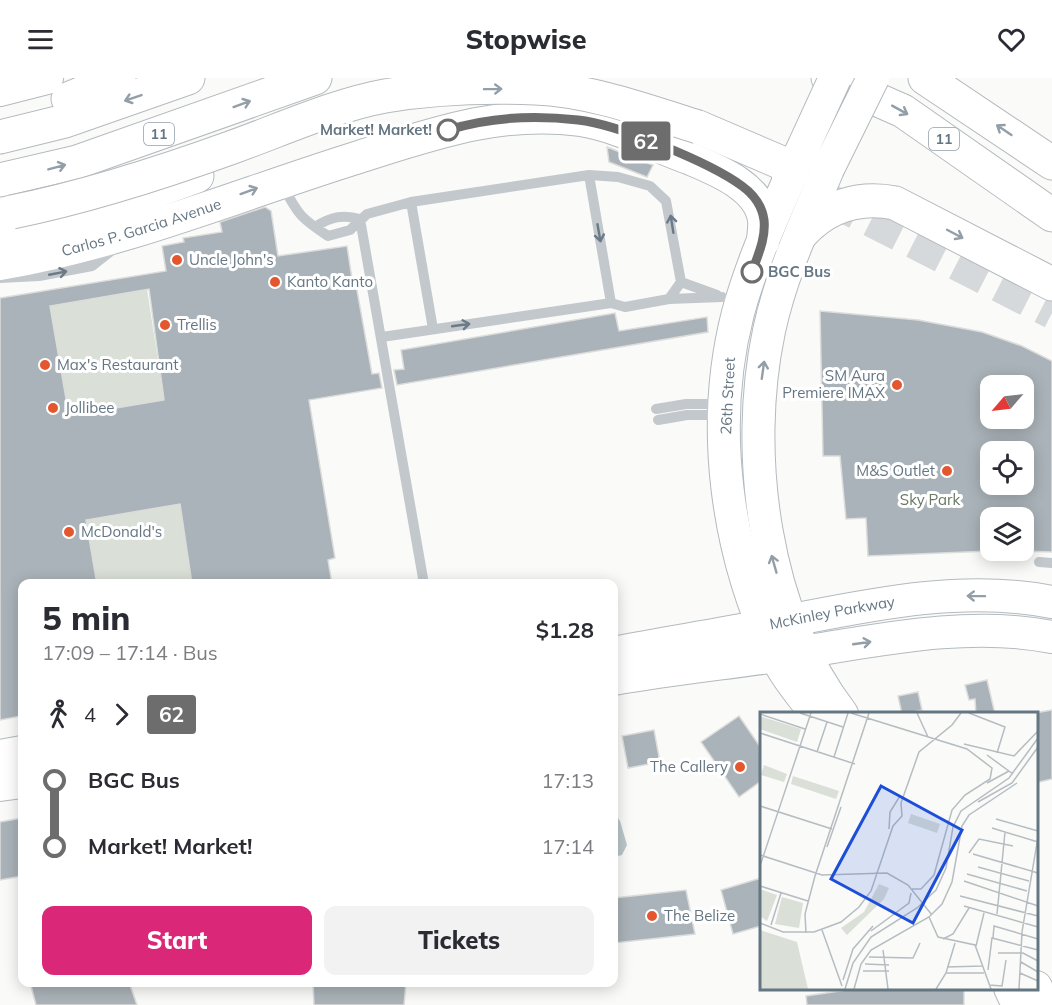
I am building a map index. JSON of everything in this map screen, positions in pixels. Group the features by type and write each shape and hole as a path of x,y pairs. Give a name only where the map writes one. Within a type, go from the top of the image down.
{"main road":[{"path":"0,90 47,78"},
{"path":"0,118 60,102 119,78"},
{"path":"0,137 65,121 188,78"},
{"name":"11","path":"0,180 76,162 315,78"},
{"path":"4,220 39,229 119,204 325,127 437,78"},
{"name":"11","path":"828,78 903,111 1052,215"},
{"name":"26th Street","path":"815,712 778,623 735,536 726,470 725,409 731,346 732,299 763,242 835,78"},
{"name":"26th Street","path":"778,623 771,550 763,506 758,418 769,331 780,288 828,169 873,78"},
{"path":"925,78 1052,163"},
{"path":"4,220 141,179 315,117 384,96 443,90 536,88 642,110 698,127 782,163 796,164"},
{"name":"Carlos P. Garcia Avenue","path":"280,180 369,135 460,103"},
{"name":"Carlos P. Garcia Avenue","path":"0,264 58,254 135,232 280,180 454,128 494,119 531,117 581,120 624,132 714,168 743,187 756,200 764,219 763,242"},
{"path":"802,233 827,212 843,205 873,200 895,203 1052,284"},
{"name":"McKinley Parkway","path":"618,652 895,602 970,596 1046,597"},
{"name":"McKinley Parkway","path":"618,678 907,636 967,631 1030,633 1052,637"},
{"name":"26th Street","path":"790,654 840,712"},
{"path":"0,756 18,753"},
{"path":"0,785 18,783"},
{"path":"1011,990 1017,1005"},
{"path":"1036,990 1044,1005"}],"lane":[{"path":"280,180 299,215 328,236 350,230 360,219 381,208 496,188 589,175 618,177 650,186 661,195 669,208 681,282 669,300"},
{"path":"589,175 611,303"},
{"path":"411,202 433,329"},
{"path":"315,227 325,220 346,215 360,219"},
{"path":"360,219 423,579"},
{"path":"0,278 39,276 92,266 135,232"},
{"path":"681,282 732,299"},
{"path":"382,337 611,303 625,307 669,300 732,299"},
{"path":"657,414 686,404 725,409"},
{"path":"1039,562 1052,563"}],"shaded area":[{"path":"147,289 191,579 96,579 50,306"},
{"path":"618,818 627,845 622,855 618,856"}],"building":[{"path":"607,147 653,165 647,177 609,162"},
{"path":"265,207 271,211 278,256 347,246 372,374 379,373 382,388 309,400 335,558 328,560 331,579 191,579 180,504 86,520 96,579 18,579 18,717 0,720 0,298 166,271 162,246 184,242 183,238 222,232 220,222","holes":["149,289 164,400 69,416 50,306"]},
{"path":"820,311 918,320 982,332 1022,346 1052,361 1052,552 1034,551 1034,507 980,507 980,551 868,556 866,518 846,519 840,456 823,456"},
{"path":"615,313 619,331 707,317 708,332 397,385 394,370 404,369 401,350"},
{"path":"987,680 995,712 976,712 975,699 969,700 965,685"},
{"path":"918,692 922,710 902,712 898,696"},
{"path":"1052,710 1052,779 1037,783 1037,713"},
{"name":"The Callery","path":"739,716 760,747 760,782 739,797 701,742"},
{"path":"654,730 660,762 628,768 622,736"},
{"path":"18,819 18,877 0,880 0,822"},
{"path":"760,878 760,926 733,934 721,890"},
{"name":"The Belize","path":"686,890 695,934 618,943 618,898"},
{"path":"31,987 131,987 137,1005 36,1005"},
{"path":"313,987 406,987 404,1005 314,1005"},
{"path":"846,990 964,990 964,1005 807,1005 806,996"}],"tunnel":[{"path":"828,199 1052,313"}],"bus line":[{"name":"62","path":"448,130 494,119 531,117 581,120 624,132 714,168 743,187 756,200 764,219 763,242 752,272"}],"place":[{"name":"Market! Market!","path":"448,130"},
{"name":"Uncle John's","path":"177,260"},
{"name":"BGC Bus","path":"752,272"},
{"name":"Kanto Kanto","path":"275,282"},
{"name":"Trellis","path":"165,325"},
{"name":"Max's Restaurant","path":"45,365"},
{"name":"SM Aura Premiere IMAX","path":"897,385"},
{"name":"Jollibee","path":"53,408"},
{"name":"M&S Outlet","path":"947,471"},
{"name":"McDonald's","path":"69,532"},
{"name":"The Callery","path":"740,767"},
{"name":"The Belize","path":"652,916"}],"park label":[{"name":"Sky Park","path":"930,500"}]}
